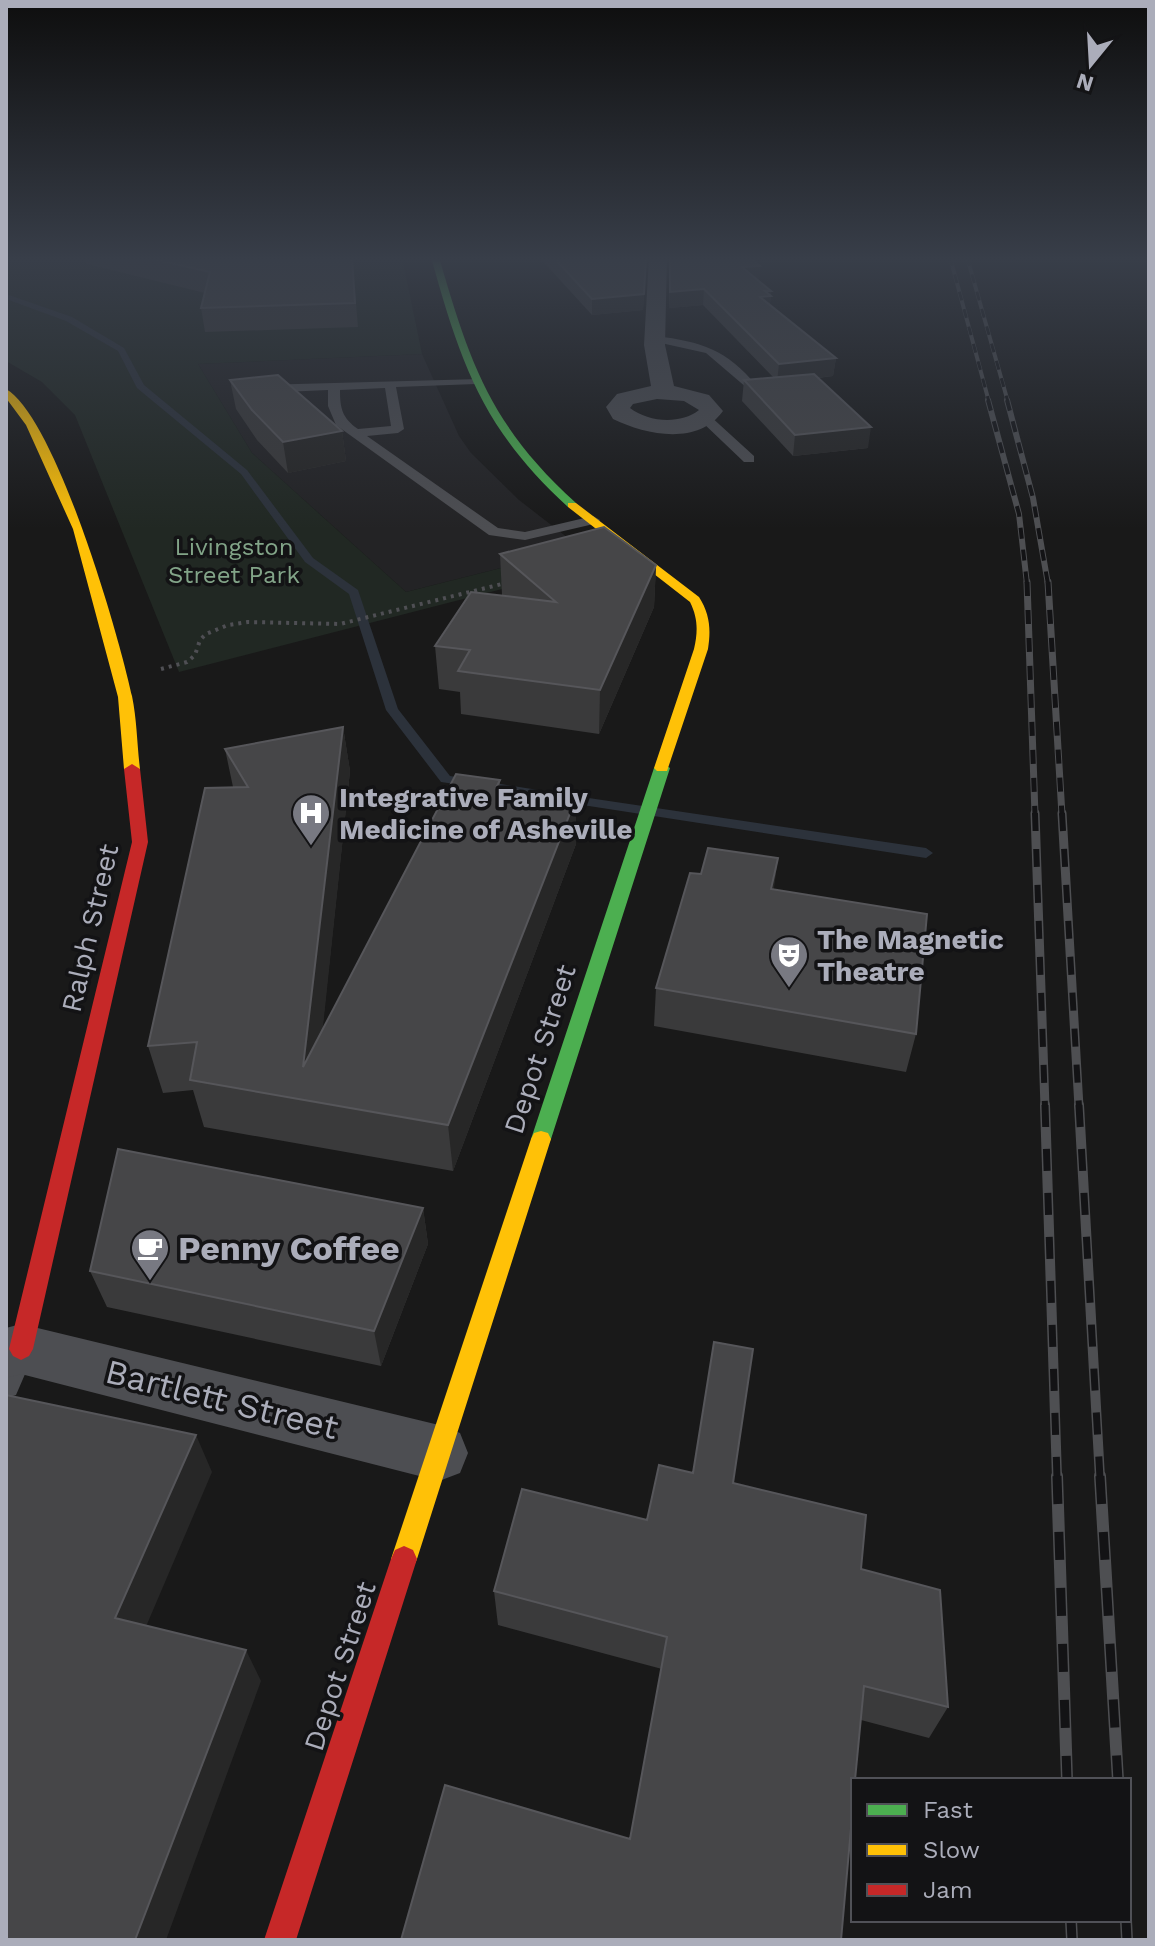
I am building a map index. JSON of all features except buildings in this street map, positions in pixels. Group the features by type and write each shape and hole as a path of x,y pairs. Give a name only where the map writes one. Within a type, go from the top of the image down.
{"street":[{"name":"Depot Street","path":"280,1940 701,649 705,618 695,600 593,520 526,460 500,428 476,381 465,348"},
{"path":"657,348 658,370 665,392"},
{"name":"Ralph Street","path":"6,392 31,424 79,529 125,697 140,842 11,1362"},
{"path":"665,392 695,396 707,403 711,411 705,418 691,424 651,426 621,414 618,407 625,399 638,394 665,392"},
{"name":"Bartlett Street","path":"11,1362 439,1453"}],"lane":[{"path":"708,348 720,354 751,386"},
{"path":"247,389 476,381"},
{"path":"354,433 398,429 390,384"},
{"path":"334,386 335,413 340,422 494,532 525,536 593,520"},
{"path":"705,418 749,459"}],"path":[{"path":"154,671 187,662 195,655 200,640 206,634 228,625 248,622 321,625 354,622 512,582"}],"shaded area":[{"path":"422,354 459,436 471,453 519,500 581,548 406,592 252,453 198,364"}],"green space":[{"name":"Livingston Street Park","path":"6,348 421,348 422,354 198,364 252,453 406,592 581,548 600,564 179,672 75,415 42,382 6,361"}],"waterway":[{"path":"117,348 140,386 244,472 309,560 354,592 392,710 446,779 532,793"},
{"path":"555,797 926,853"}],"railway":[{"path":"974,348 989,402"},
{"path":"993,348 1008,402"},
{"path":"988,400 1019,514 1027,584"},
{"path":"1007,400 1033,498 1048,584"},
{"path":"1027,582 1035,815"},
{"path":"1048,582 1062,815"},
{"path":"1035,813 1045,1107"},
{"path":"1062,813 1079,1107"},
{"path":"1045,1105 1057,1478"},
{"path":"1079,1105 1100,1478"},
{"path":"1057,1476 1067,1778"},
{"path":"1100,1476 1118,1778"},
{"path":"1071,1922 1072,1940"},
{"path":"1126,1922 1127,1940"}],"traffic: fast":[{"path":"463,348 482,393 518,451 572,505"},
{"path":"541,1139 662,768"}],"traffic: slow":[{"path":"6,392 31,424 79,529 125,697 132,769"},
{"path":"572,505 695,600 701,612 701,649 662,768"},
{"path":"404,1559 541,1139"}],"traffic: jam":[{"path":"21,1349 140,842 132,769"},
{"path":"280,1940 404,1559"}],"place":[{"name":"Integrative Family Medicine of Asheville","path":"311,847"},
{"name":"The Magnetic Theatre","path":"789,989"},
{"name":"Penny Coffee","path":"150,1282"}]}
